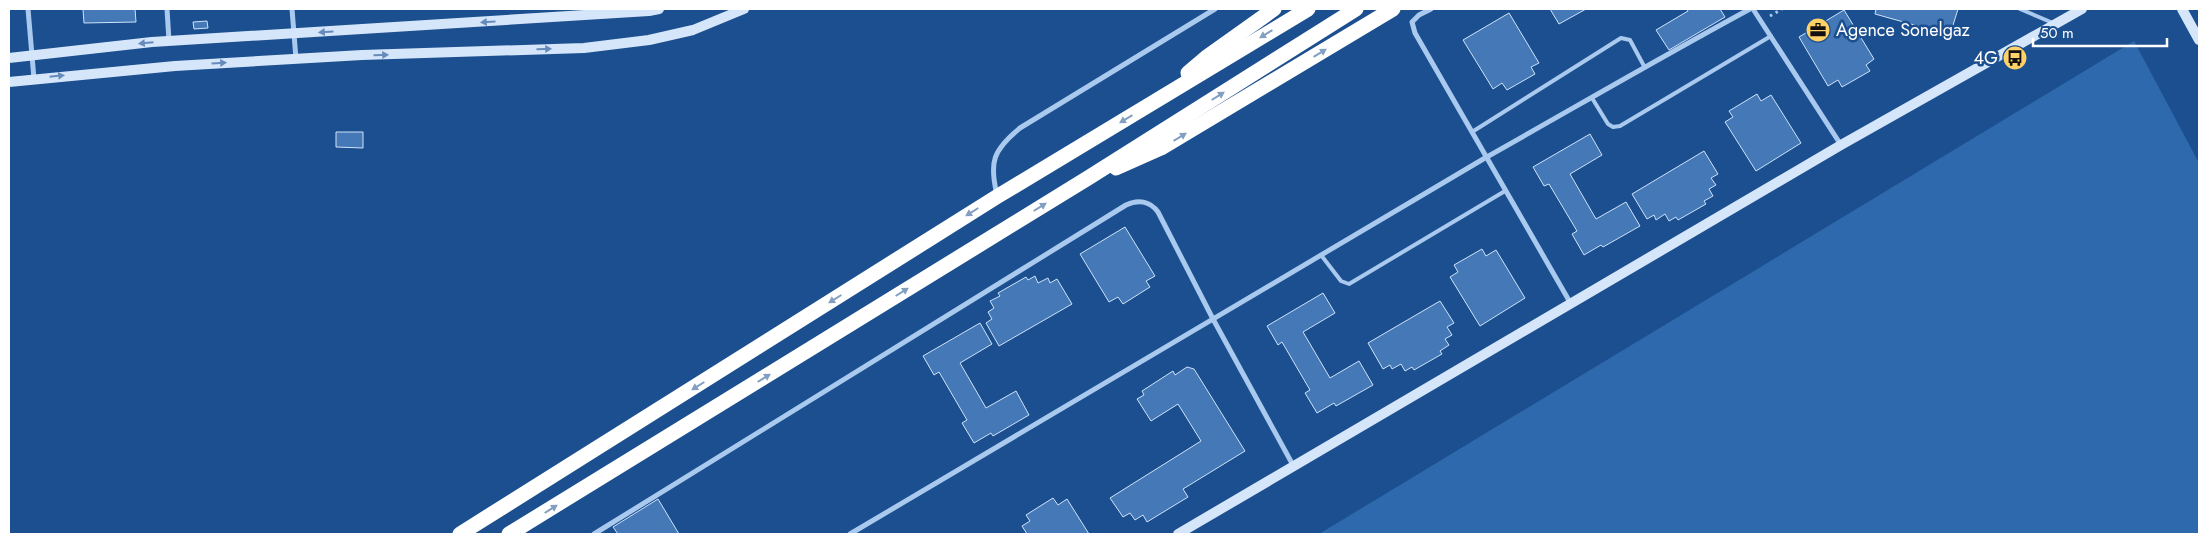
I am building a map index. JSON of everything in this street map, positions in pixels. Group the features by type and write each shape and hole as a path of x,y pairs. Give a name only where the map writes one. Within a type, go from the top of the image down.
{"highway":[{"path":"460,534 998,196 1308,9"},
{"path":"509,534 1088,178 1356,9"},
{"path":"1088,178 1127,164 1161,148 1393,9"},
{"path":"1168,94 1208,56 1267,11"}],"street":[{"path":"28,9 34,79"},
{"path":"167,9 169,41"},
{"path":"292,9 296,59"},
{"path":"9,58 169,41 649,12 659,9"},
{"path":"9,82 175,66 296,59 584,48 649,40 693,30 744,9"},
{"path":"998,196 992,168 995,155 1005,140 1020,128 1215,9"},
{"path":"1431,9 1412,22 1415,32 1485,158 1571,304"},
{"path":"850,534 1485,158 1592,98 1644,66 1752,9 1841,145"},
{"path":"1178,534 1841,145 2082,9"},
{"path":"2182,9 2199,40"},
{"path":"594,534 1130,203 1146,202 1158,212 1213,319 1294,467"}],"lane":[{"path":"2020,9 2056,24"},
{"path":"1592,98 1608,124 1612,127 1620,126 1771,36"},
{"path":"1472,132 1620,38 1630,40 1644,66"},
{"path":"1321,255 1342,281 1349,284 1504,191"}],"shaded area":[{"path":"2134,41 2199,163 2199,534 1319,534"}],"building":[{"path":"83,9 135,9 136,22 84,23"},
{"path":"1550,9 1586,9 1559,24"},
{"path":"1687,9 1720,9 1725,17 1669,50 1656,30 1688,11"},
{"path":"1876,9 1958,9 1950,35 1875,14"},
{"path":"1844,10 1874,59 1866,65 1870,71 1842,87 1838,80 1828,86 1799,37"},
{"path":"1509,13 1539,63 1531,67 1535,74 1507,90 1502,83 1493,89 1463,40"},
{"path":"207,21 208,28 194,29 193,22"},
{"path":"1757,94 1761,101 1771,95 1801,143 1756,171 1725,122 1733,117 1729,111"},
{"path":"336,132 363,132 363,148 336,147"},
{"path":"1590,134 1602,155 1570,174 1596,219 1626,202 1640,226 1603,247 1601,245 1584,255 1572,234 1577,231 1549,184 1544,186 1533,167"},
{"path":"1704,151 1718,174 1711,178 1716,185 1709,189 1713,196 1704,201 1706,204 1678,220 1676,217 1669,221 1665,214 1656,220 1654,215 1647,219 1632,194"},
{"path":"1125,227 1155,276 1146,281 1150,287 1123,304 1118,297 1109,302 1080,254"},
{"path":"1482,249 1486,256 1496,250 1525,298 1480,326 1450,277 1458,272 1454,265"},
{"path":"1035,276 1038,283 1048,278 1050,283 1057,279 1072,304 999,346 986,323 992,319 988,312 994,308 990,301 1000,296 998,293 1026,277 1028,280"},
{"path":"1323,293 1335,313 1303,332 1330,378 1359,361 1373,385 1336,406 1334,403 1317,413 1305,393 1310,390 1282,342 1278,345 1267,326"},
{"path":"1440,301 1454,323 1447,327 1452,335 1445,339 1449,345 1440,351 1442,354 1414,370 1412,367 1405,371 1401,364 1392,369 1390,365 1383,369 1368,343"},
{"path":"980,323 992,344 960,363 986,408 1016,391 1029,415 993,436 991,433 974,443 962,423 967,420 939,372 934,375 923,356"},
{"path":"1187,367 1194,369 1245,451 1183,489 1188,497 1147,522 1143,515 1135,520 1130,513 1123,517 1110,498 1201,441 1178,404 1151,421 1137,399 1144,395 1142,391 1173,371 1175,375"},
{"path":"1053,498 1058,505 1067,499 1089,534 1027,534 1022,526 1030,521 1026,515"},
{"path":"658,499 679,534 618,534 613,527"}],"place":[{"name":"Agence Sonelgaz","path":"1818,30"},
{"name":"4G","path":"2015,58"}]}
